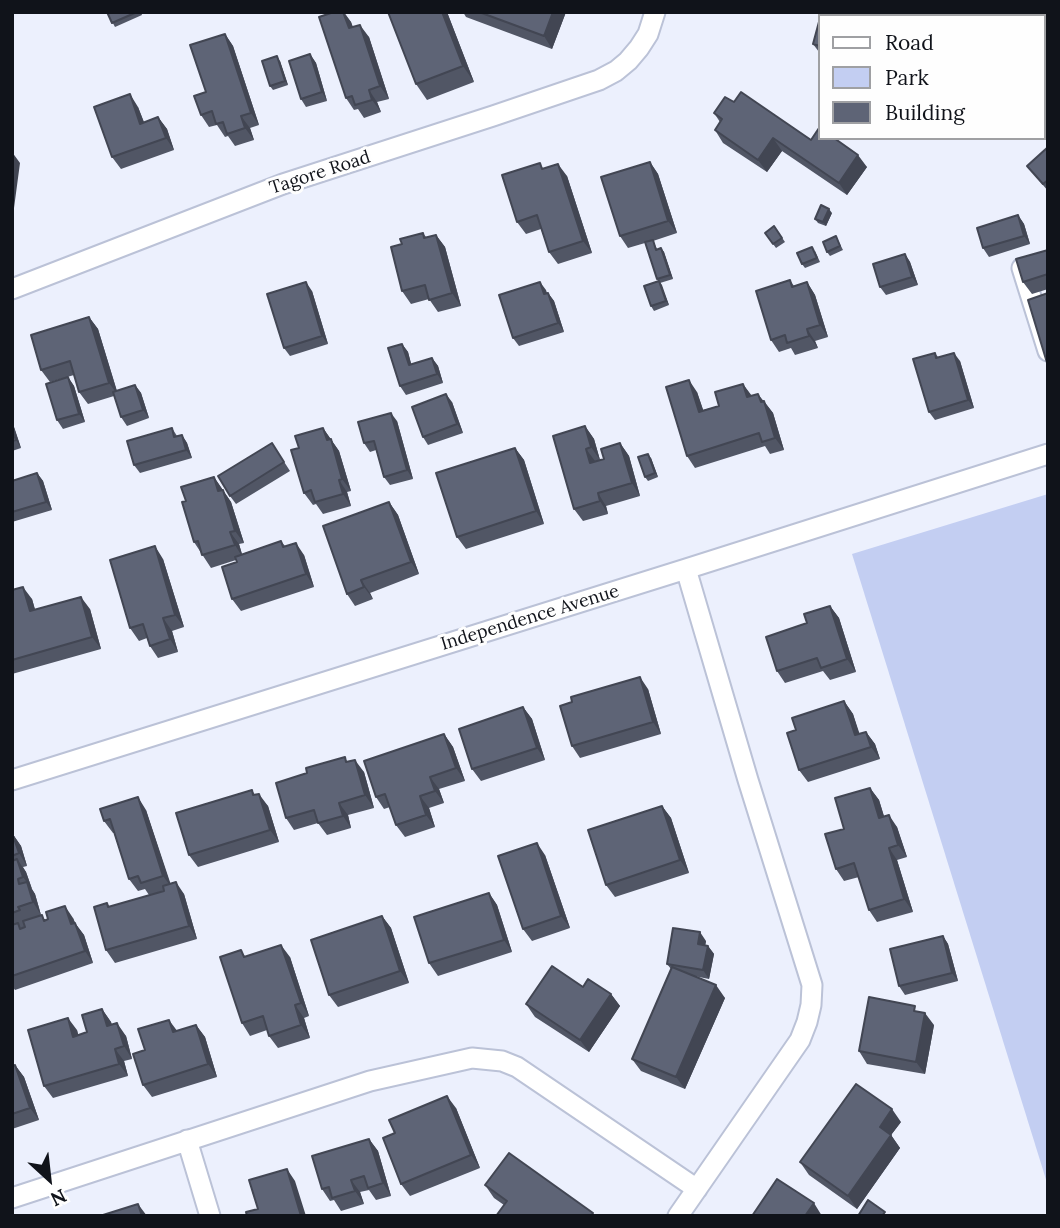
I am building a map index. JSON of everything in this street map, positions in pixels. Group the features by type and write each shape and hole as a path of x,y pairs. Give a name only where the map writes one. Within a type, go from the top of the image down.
{"street":[{"name":"Tagore Road","path":"12,289 283,184 600,80 628,61 648,34 655,12"},
{"path":"1022,268 1048,351"},
{"name":"Independence Avenue","path":"12,780 1048,454"},
{"path":"678,1216 800,1040 811,1005 812,985 686,569"},
{"path":"12,1198 370,1081 472,1058 502,1061 517,1067 697,1189"},
{"path":"187,1140 210,1216"}],"green space":[{"path":"1048,494 1048,1186 852,554"}],"building":[{"path":"107,12 137,12 112,23"},
{"path":"343,12 349,28 360,25 380,86 369,90 372,100 355,105 352,96 346,98 319,17"},
{"path":"388,12 442,12 463,66 416,84"},
{"path":"479,12 553,12 544,36"},
{"path":"822,12 843,13 843,14"},
{"path":"903,12 938,12 938,14"},
{"path":"962,12 990,12 990,14"},
{"path":"1010,12 1039,12 1038,14"},
{"path":"818,25 818,45 813,44"},
{"path":"225,34 251,113 241,116 245,128 227,134 223,122 216,124 212,111 201,115 194,96 206,92 190,45"},
{"path":"310,54 322,92 301,99 289,61"},
{"path":"277,56 285,81 270,86 262,61"},
{"path":"741,92 811,140 818,130 818,140 837,140 858,155 839,183 773,138 758,160 715,130 722,119 714,113 725,97 734,102"},
{"path":"130,94 140,124 158,117 166,138 112,157 94,107"},
{"path":"1048,147 1048,180 1043,184 1027,166"},
{"path":"650,162 668,221 620,236 601,177"},
{"path":"540,163 542,169 558,164 583,241 549,252 537,215 517,222 502,175"},
{"path":"821,205 829,209 823,222 815,219"},
{"path":"1018,215 1024,236 983,248 977,228"},
{"path":"774,226 782,238 773,244 765,233"},
{"path":"423,233 424,238 436,235 452,293 429,300 425,285 402,291 391,247 402,244 400,239"},
{"path":"836,236 840,246 827,252 823,242"},
{"path":"653,240 656,250 661,248 670,275 657,279 645,242"},
{"path":"812,247 817,258 802,264 797,253"},
{"path":"1048,250 1048,274 1023,282 1016,259"},
{"path":"905,254 912,277 880,287 873,264"},
{"path":"790,280 792,287 807,282 820,325 807,329 809,336 787,343 785,335 771,340 756,291"},
{"path":"659,281 666,301 651,306 644,286"},
{"path":"306,282 322,336 284,348 267,294"},
{"path":"540,282 544,294 548,293 558,323 513,338 499,295"},
{"path":"1048,293 1048,366 1028,300"},
{"path":"89,317 109,383 79,392 70,361 41,370 31,335"},
{"path":"402,344 409,365 432,358 437,374 400,386 388,348"},
{"path":"935,353 936,358 954,353 968,400 929,412 913,359"},
{"path":"68,377 79,414 57,420 46,384"},
{"path":"689,380 699,412 719,406 715,392 743,384 747,397 758,394 761,402 764,401 775,438 762,442 759,433 687,456 666,387"},
{"path":"135,385 143,410 121,417 113,392"},
{"path":"446,394 457,424 423,437 412,407"},
{"path":"391,413 407,470 384,477 374,441 364,443 358,422"},
{"path":"585,426 591,447 586,449 590,463 604,459 601,449 620,443 632,483 598,493 600,501 574,509 553,436"},
{"path":"172,428 174,437 182,435 186,450 134,465 127,441"},
{"path":"323,428 327,440 331,439 342,479 339,480 343,494 315,502 311,490 304,493 291,450 299,448 295,436"},
{"path":"272,443 284,462 230,496 218,476"},
{"path":"515,448 536,511 457,537 436,473"},
{"path":"648,454 655,473 645,477 638,457"},
{"path":"37,473 46,502 12,512 12,481"},
{"path":"214,477 218,491 223,490 235,531 230,532 235,545 202,555 198,541 194,542 182,502 186,501 181,487"},
{"path":"389,502 411,562 361,580 364,587 347,594 323,526"},
{"path":"281,541 283,547 296,543 306,574 232,599 222,567 237,562 235,557"},
{"path":"155,546 175,615 163,618 170,639 150,646 143,624 130,628 110,560"},
{"path":"23,587 30,611 81,597 92,637 12,660 12,590"},
{"path":"830,606 847,659 821,668 817,658 777,671 766,637 807,623 804,614"},
{"path":"640,677 653,722 572,746 560,706 572,702 571,697"},
{"path":"844,701 855,735 866,732 871,747 799,770 787,733 796,730 792,718"},
{"path":"523,707 537,748 472,769 459,729"},
{"path":"444,734 456,768 430,777 435,791 420,796 426,815 396,825 385,794 376,797 364,761"},
{"path":"345,757 346,762 355,760 365,795 339,803 343,816 318,823 314,810 286,818 276,783 307,773 306,768"},
{"path":"870,788 879,818 889,815 898,845 889,848 904,899 869,910 854,863 836,869 825,834 844,829 835,798"},
{"path":"252,790 253,795 259,794 270,830 189,855 176,813"},
{"path":"138,797 163,876 141,883 138,876 129,879 110,819 104,821 100,809"},
{"path":"662,806 680,860 606,885 588,830"},
{"path":"12,833 19,853 12,856"},
{"path":"537,843 561,916 523,929 498,856"},
{"path":"17,859 23,877 18,879 19,884 27,882 33,902 18,907 20,910 12,913 12,861"},
{"path":"176,882 189,926 106,950 94,907 107,903 108,907 164,891 163,886"},
{"path":"489,893 504,940 429,963 414,917"},
{"path":"65,906 71,924 75,923 85,951 12,976 12,925 18,923 20,929 25,927 23,921 42,915 44,921 48,919 46,912"},
{"path":"382,916 400,971 329,995 311,940"},
{"path":"673,928 700,932 698,944 708,946 703,970 667,964"},
{"path":"943,936 952,973 899,986 890,949"},
{"path":"281,945 301,1003 295,1005 301,1025 269,1036 263,1016 242,1023 220,957 241,950 244,957"},
{"path":"552,966 583,987 588,979 611,994 580,1040 526,1004"},
{"path":"672,967 716,985 676,1077 632,1059"},
{"path":"869,997 915,1006 914,1011 925,1013 916,1062 859,1051"},
{"path":"102,1009 107,1026 117,1023 124,1046 115,1049 119,1064 44,1086 28,1030 68,1018 73,1037 87,1032 82,1015"},
{"path":"169,1020 173,1032 196,1025 208,1064 143,1085 133,1054 145,1050 138,1029"},
{"path":"15,1065 30,1108 12,1114 12,1066"},
{"path":"856,1084 892,1109 880,1127 891,1135 848,1196 800,1162"},
{"path":"447,1096 471,1155 401,1184 383,1138 395,1133 389,1120"},
{"path":"369,1139 383,1183 368,1188 364,1176 351,1180 355,1191 332,1198 329,1187 322,1189 312,1156"},
{"path":"509,1153 593,1213 591,1216 496,1216 507,1201 485,1185"},
{"path":"287,1169 301,1216 247,1216 246,1212 258,1209 249,1180"},
{"path":"777,1179 814,1203 805,1216 752,1216"},
{"path":"868,1200 885,1212 882,1216 858,1216"},
{"path":"138,1204 142,1216 103,1215"}]}
